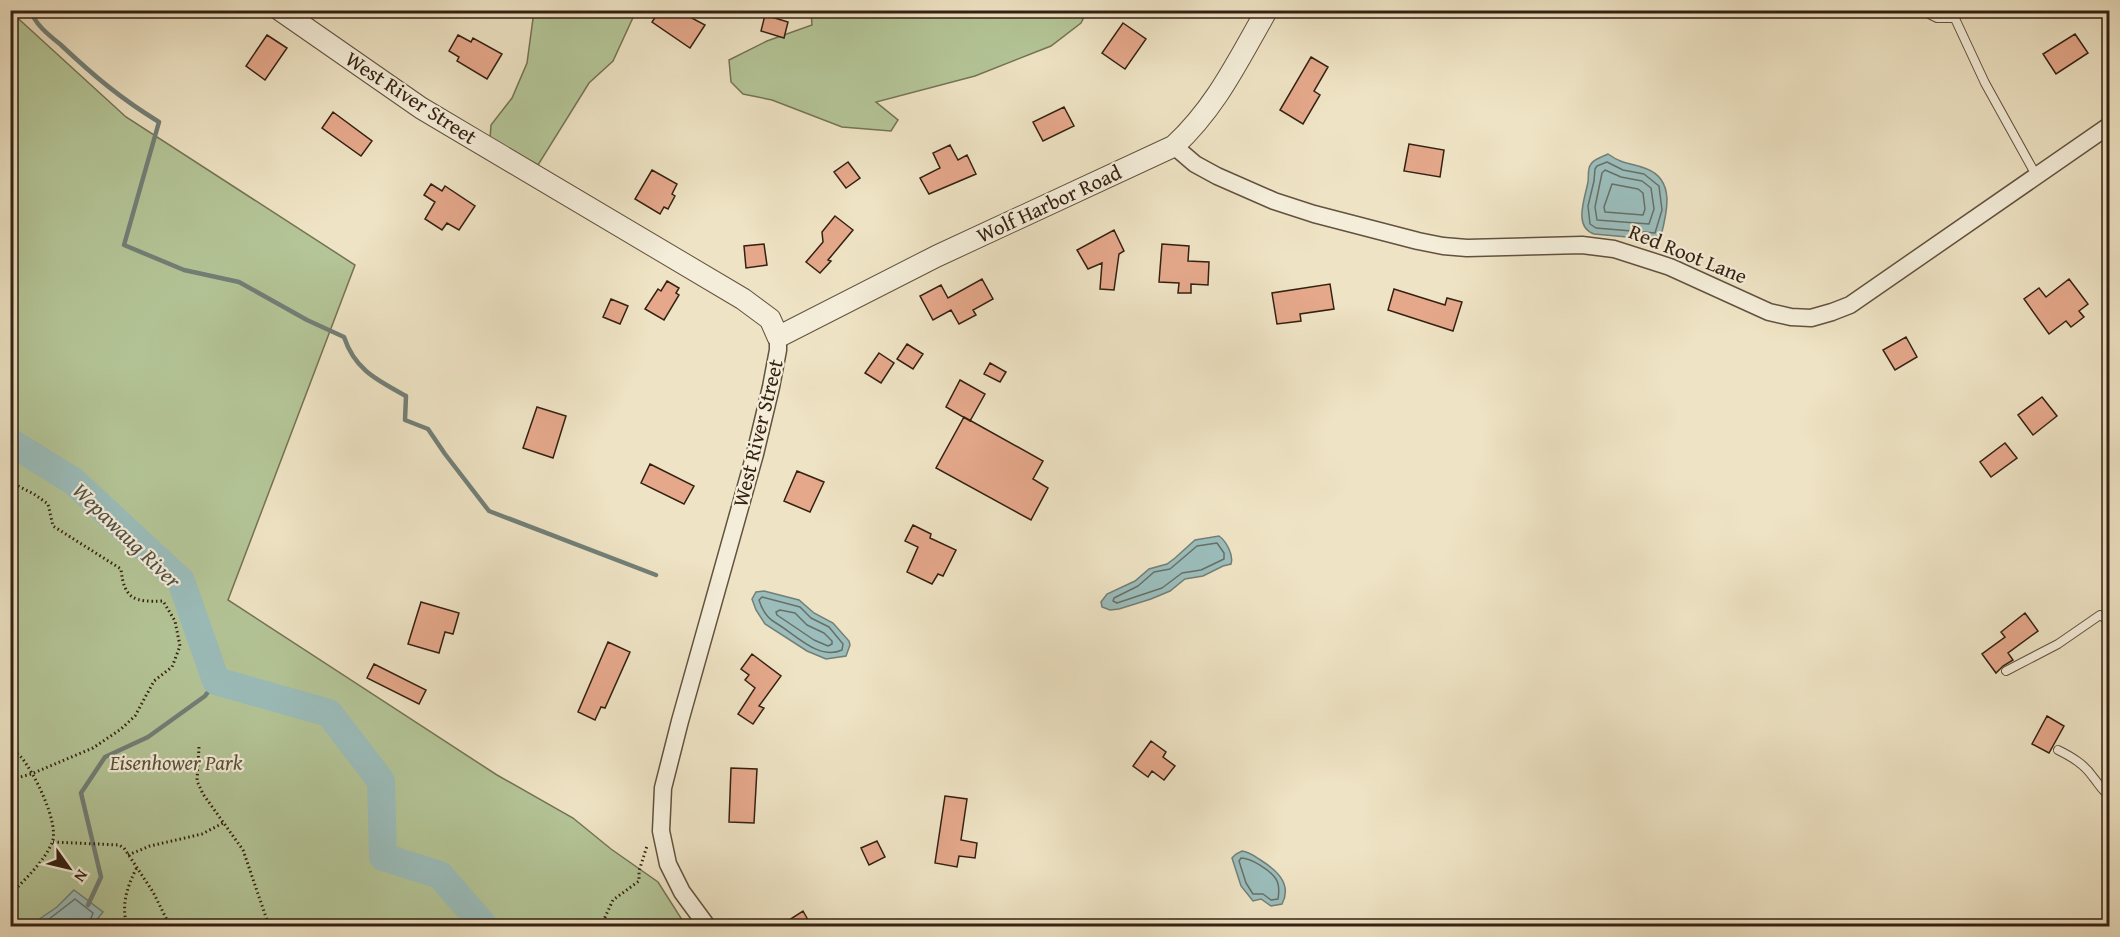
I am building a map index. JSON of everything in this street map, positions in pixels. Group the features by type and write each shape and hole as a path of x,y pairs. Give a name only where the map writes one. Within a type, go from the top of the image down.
{"street":[{"name":"West River Street","path":"280,10 421,108 743,299 770,319 778,337 778,350 758,445 663,788 660,812 661,831 668,864 682,892 707,927"},
{"name":"Wolf Harbor Road","path":"778,337 938,256 1174,146 1216,99 1267,10"},
{"name":"Red Root Lane","path":"1174,146 1195,164 1217,176 1274,201 1314,214 1443,246 1467,248 1582,245 1614,249 1670,267 1769,312 1791,317 1811,318 1850,305 2109,125"}],"lane":[{"path":"1921,10 1937,18 1953,14 1985,83 2036,175"},
{"path":"2006,671 2058,644 2100,615 2109,622"},
{"path":"2058,750 2077,759 2092,775 2103,792 2109,796"}],"path":[{"path":"10,482 48,504 53,526 121,569 123,584 132,597 142,602 163,601 175,621 180,646 172,667 154,681 135,716 121,729 93,748 31,774 10,780"},
{"path":"199,747 198,781 203,794 243,850 269,927"},
{"path":"10,748 22,758 31,774 50,810 53,826 53,842 31,873 10,895"},
{"path":"128,855 150,846 202,834 225,822"},
{"path":"601,927 613,900 639,881 639,871 650,838"},
{"path":"53,842 117,845 124,848 170,927"},
{"path":"127,927 124,900 137,867"}],"green space":[{"name":"Eisenhower Park","path":"10,11 126,117 355,265 228,600 497,775 573,818 611,849 658,882 686,926 11,926"},
{"path":"534,11 636,11 613,61 589,83 538,165 490,139 491,125 512,98 527,63"},
{"path":"811,11 1087,11 1081,23 1051,46 975,76 876,102 898,120 891,131 842,127 772,100 743,94 731,82 729,60 767,41 812,25"}],"water":[{"path":"1608,154 1647,169 1663,182 1667,200 1660,240 1594,234 1584,225 1582,211 1589,168 1594,161"},
{"path":"1219,536 1229,548 1231,564 1203,576 1185,579 1170,591 1151,599 1119,609 1110,610 1102,607 1101,602 1107,594 1135,581 1149,569 1167,564 1195,540"},
{"path":"764,591 799,600 814,613 833,623 849,641 846,656 826,659 807,651 765,624 752,599 756,592"},
{"path":"1242,851 1265,863 1281,877 1285,890 1282,904 1271,906 1261,899 1253,901 1241,886 1232,858"},
{"path":"74,890 103,912 92,926 32,926 57,907"}],"building":[{"path":"660,10 677,10 705,25 690,48 652,22"},
{"path":"765,15 788,22 784,38 761,31"},
{"path":"1123,23 1146,39 1125,69 1102,53"},
{"path":"2075,34 2088,53 2056,74 2043,54"},
{"path":"267,35 287,48 265,80 246,66"},
{"path":"458,35 471,42 473,38 502,54 487,79 457,61 459,57 449,51"},
{"path":"1311,57 1328,67 1314,91 1320,95 1303,124 1280,110"},
{"path":"1064,107 1074,126 1043,141 1033,122"},
{"path":"333,112 372,141 361,156 322,128"},
{"path":"1409,144 1444,150 1440,177 1404,171"},
{"path":"950,145 958,160 967,155 976,174 929,194 920,178 940,168 933,153"},
{"path":"848,162 860,178 846,188 834,172"},
{"path":"652,170 677,184 672,194 675,196 668,209 664,207 660,214 635,199"},
{"path":"431,184 442,191 445,186 475,206 459,230 447,223 442,230 425,219 435,202 424,195"},
{"path":"835,216 853,230 820,273 806,262 823,242 822,232"},
{"path":"1114,230 1124,251 1119,254 1114,290 1100,289 1102,263 1088,269 1077,250"},
{"path":"764,244 767,265 746,268 744,246"},
{"path":"1162,244 1189,246 1188,261 1209,262 1208,285 1191,284 1191,293 1178,293 1179,283 1159,282"},
{"path":"982,279 993,299 973,310 976,315 959,324 951,310 933,320 920,296 941,285 948,298"},
{"path":"2069,279 2088,304 2079,311 2084,317 2071,327 2066,321 2049,334 2024,299 2039,288 2046,297"},
{"path":"667,281 679,288 676,293 679,295 664,320 645,309 658,289 661,291"},
{"path":"1330,284 1334,309 1300,314 1301,321 1277,324 1272,293"},
{"path":"1394,289 1445,305 1447,298 1462,302 1453,331 1388,310"},
{"path":"611,299 628,306 620,324 603,317"},
{"path":"1906,337 1917,357 1895,370 1883,350"},
{"path":"907,344 923,354 913,369 897,359"},
{"path":"879,353 894,363 881,383 865,373"},
{"path":"990,363 1006,372 1000,382 984,374"},
{"path":"960,380 985,394 970,421 946,407"},
{"path":"2042,397 2057,416 2033,435 2018,415"},
{"path":"537,407 566,416 553,458 523,448"},
{"path":"964,417 1043,461 1033,479 1048,488 1031,520 936,468"},
{"path":"2005,443 2017,458 1991,477 1980,462"},
{"path":"650,464 694,486 684,504 641,483"},
{"path":"797,471 824,482 810,512 784,501"},
{"path":"913,525 931,534 930,538 956,550 943,576 938,574 932,584 907,572 918,547 905,541"},
{"path":"421,602 459,613 453,634 445,632 439,653 408,644"},
{"path":"2025,613 2038,631 2008,653 2013,660 1996,673 1982,654 2005,637 2001,632"},
{"path":"608,642 630,652 605,708 601,707 595,720 578,712"},
{"path":"752,654 781,676 759,706 764,708 753,724 738,714 755,688 745,680 749,675 741,669"},
{"path":"374,664 426,690 419,704 367,678"},
{"path":"2047,716 2064,726 2049,753 2032,744"},
{"path":"1151,741 1166,752 1163,757 1175,766 1164,780 1152,771 1148,777 1133,766"},
{"path":"731,768 757,769 754,823 729,822"},
{"path":"945,796 967,799 961,840 977,843 975,858 959,856 957,867 935,863"},
{"path":"877,841 885,857 869,865 861,848"},
{"path":"803,911 812,927 778,927"}],"waterway":[{"path":"31,10 35,20 43,29 85,67 159,122 124,245 184,270 239,282 307,320 344,337 354,358 368,373 406,396 405,420 428,429 489,511 656,575"},
{"name":"Wepawaug River","path":"10,442 73,481 181,581 216,681 329,713 381,781 383,857 440,875 484,926"},
{"path":"88,905 101,877 81,793 105,757 148,737 205,696 216,681"}]}
